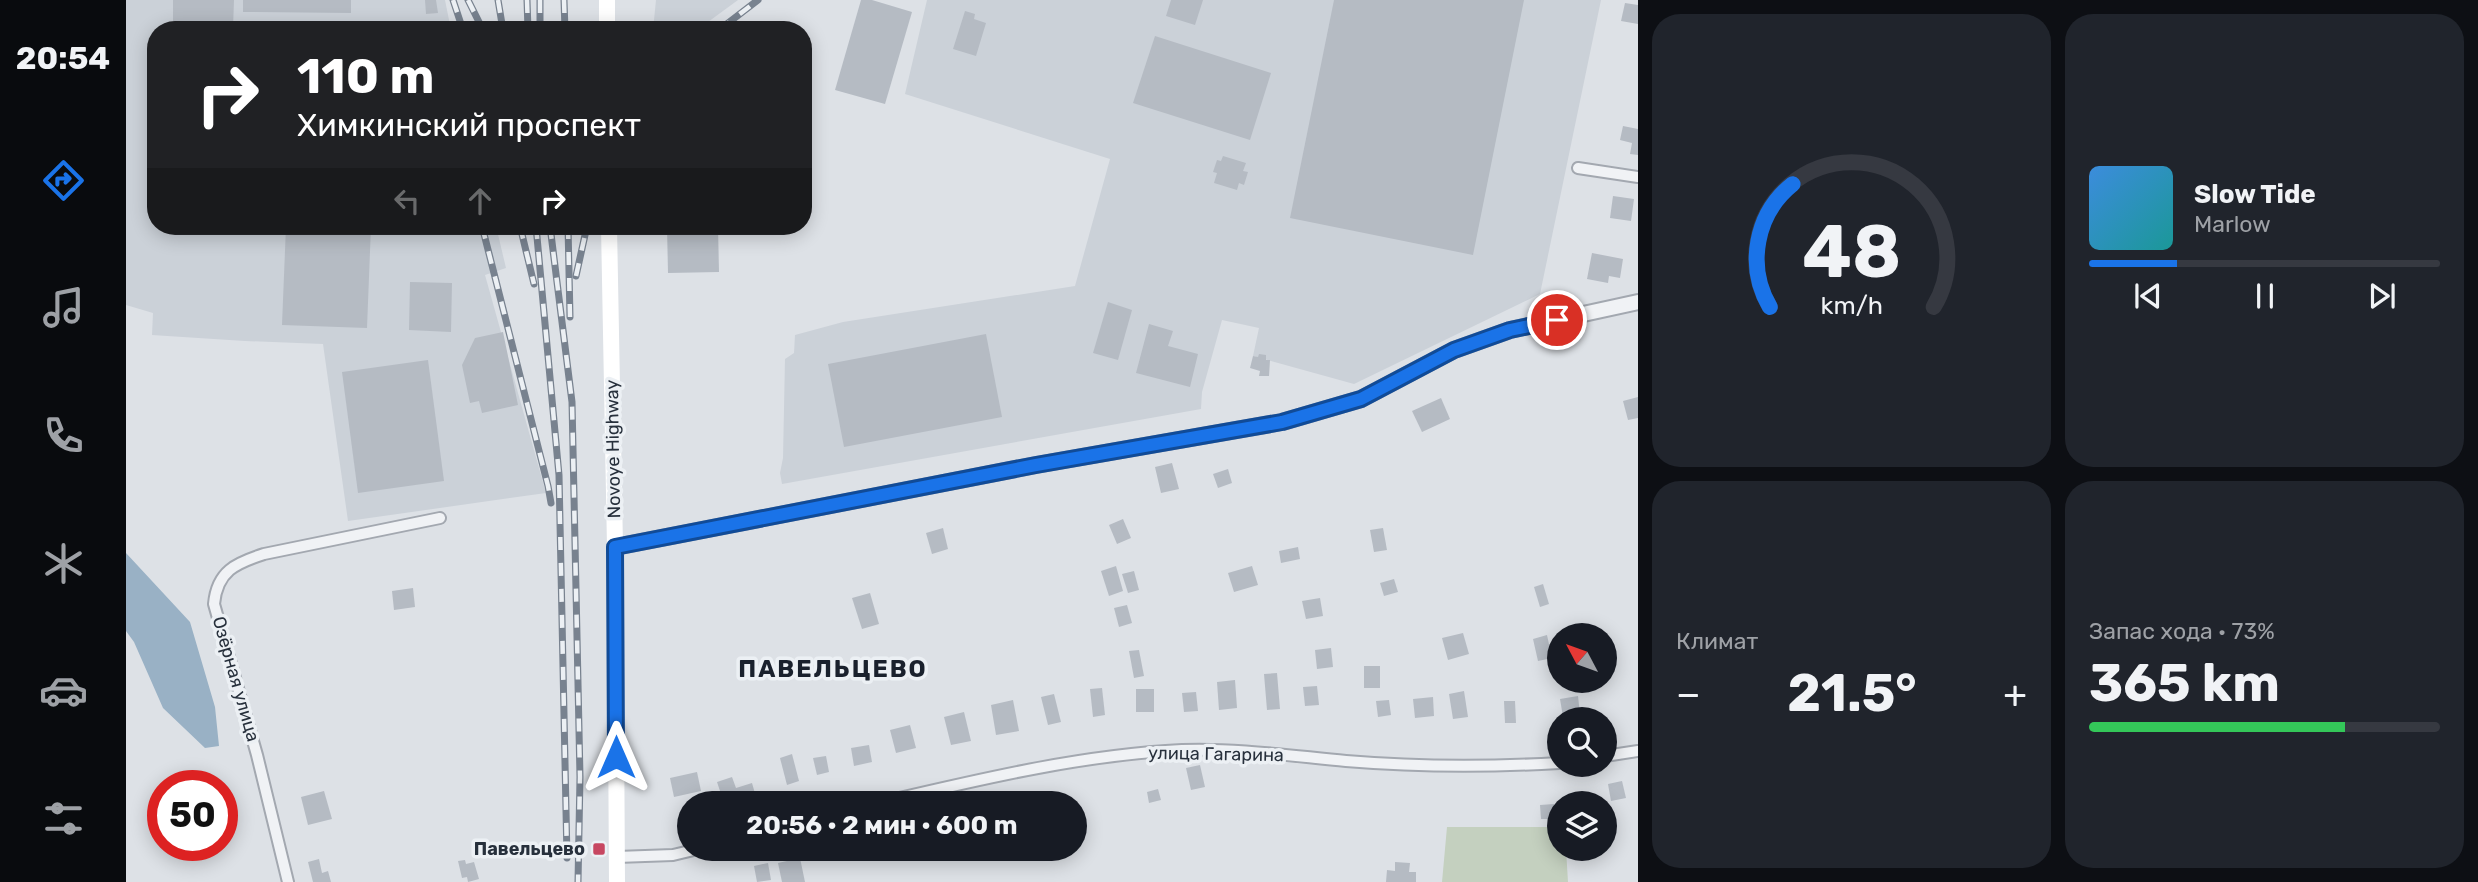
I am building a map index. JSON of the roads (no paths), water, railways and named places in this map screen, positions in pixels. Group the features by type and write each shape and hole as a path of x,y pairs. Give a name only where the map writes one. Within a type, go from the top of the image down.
{"main road":[{"path":"607,0 607,21"},
{"name":"Novoye Highway","path":"608,235 615,547 617,882"}],"street":[{"path":"1578,168 1638,177"},
{"path":"615,547 1036,465 1282,422 1361,399 1454,350 1510,330 1638,302"},
{"name":"Озёрная улица","path":"288,882 257,755 214,604 216,588 224,574 242,561 253,557 440,518"},
{"name":"улица Гагарина","path":"931,791 1110,757 1184,750 1270,752 1415,766 1492,767 1547,764"},
{"path":"1617,754 1638,751"},
{"path":"617,857 677,854"}],"water":[{"path":"126,553 190,622 215,707 219,746 205,748 163,708 134,642 126,631"}],"railway":[{"path":"453,0 460,21"},
{"path":"468,0 478,21"},
{"path":"498,0 502,21"},
{"path":"527,0 528,21"},
{"path":"540,0 540,21"},
{"path":"564,0 565,21"},
{"path":"731,21 758,0"},
{"path":"484,235 551,503"},
{"path":"522,235 534,284"},
{"path":"537,235 559,475 567,858"},
{"path":"551,235 572,402 580,777 578,882"},
{"path":"568,235 570,317"},
{"path":"576,276 585,235"}],"place":[{"name":"Павельцево","path":"599,849"}],"district":[{"name":"ПАВЕЛЬЦЕВО","path":"833,669"}]}
